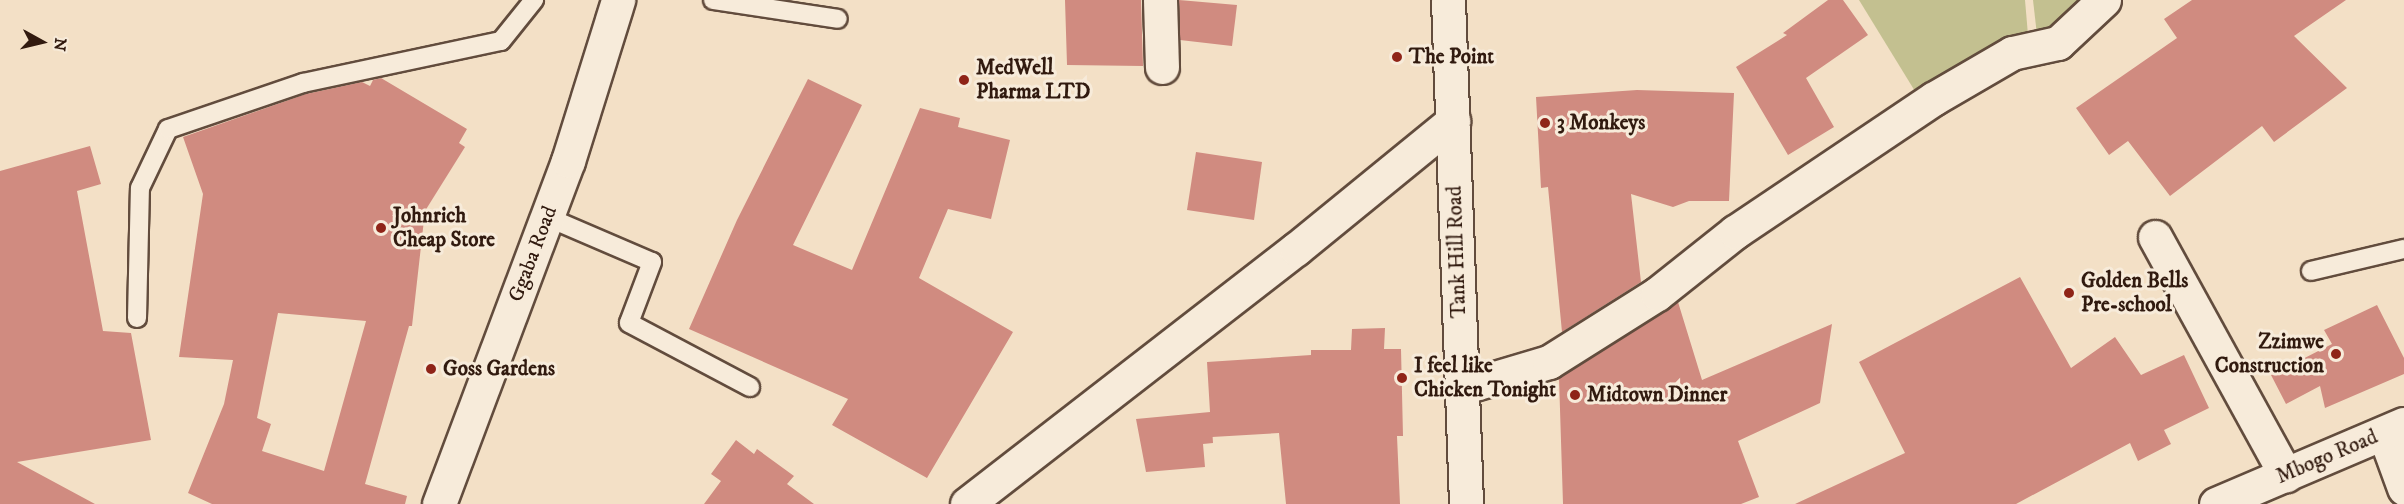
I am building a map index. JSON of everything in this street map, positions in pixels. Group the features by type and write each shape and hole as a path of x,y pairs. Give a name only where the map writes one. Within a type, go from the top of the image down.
{"street":[{"name":"Ggaba Road","path":"439,504 547,217 618,0"},
{"path":"1160,0 1162,67"},
{"name":"Tank Hill Road","path":"1448,0 1466,504"},
{"path":"1461,388 1549,362 1657,294 1735,232 1933,99 2012,53 2058,43 2104,0"},
{"path":"967,504 1296,249 1453,121"},
{"path":"2156,237 2286,475"},
{"path":"2394,428 2404,488"},
{"name":"Mbogo Road","path":"2216,504 2394,428"}],"lane":[{"path":"137,318 140,188 168,129 303,83 501,41 534,0"},
{"path":"712,0 838,19"},
{"path":"547,217 651,262 629,323 750,387"},
{"path":"2311,272 2404,249"}],"shaded area":[{"path":"1859,0 2025,0 2028,35 1921,101"},
{"path":"2033,0 2095,0 2058,38 2037,35"}],"building":[{"path":"1065,0 1141,0 1143,66 1067,65"},
{"path":"1179,0 1237,5 1232,46 1180,40"},
{"path":"1828,0 1843,0 1868,35 1806,78 1834,127 1788,155 1736,67 1787,35 1783,33"},
{"path":"2192,0 2346,0 2294,36 2347,88 2274,142 2262,126 2170,196 2128,141 2109,155 2076,108 2177,38 2164,19"},
{"path":"381,78 467,129 459,143 465,147 425,211 412,326 409,326 365,484 407,496 405,504 212,504 188,493 224,404 233,360 179,357 203,194 183,137 306,94 362,82 370,86 373,80","holes":["278,313 366,321 324,471 262,451 271,424 257,418"]},
{"path":"808,79 862,105 793,245 852,270 920,108 960,118 958,127 1010,140 991,219 948,209 919,278 1013,332 927,478 832,425 848,399 689,329 737,220"},
{"path":"1637,90 1734,93 1729,201 1689,201 1673,207 1631,194 1641,282 1562,332 1548,187 1541,188 1536,97"},
{"path":"90,146 101,184 77,191 103,331 131,333 151,440 17,462 95,504 0,504 0,171"},
{"path":"1196,152 1262,162 1254,220 1187,210"},
{"path":"2020,277 2071,368 2115,337 2141,375 2184,355 2209,408 2164,430 2171,444 2138,461 2130,443 2016,504 1795,504 1905,453 1859,362"},
{"path":"1678,302 1702,380 1832,324 1820,403 1738,441 1759,497 1741,504 1563,504 1559,378"},
{"path":"2377,305 2404,358 2404,374 2325,408 2320,386 2286,404 2271,375 2332,344 2324,330"},
{"path":"1385,328 1384,349 1401,349 1403,436 1397,436 1400,504 1286,504 1279,433 1213,437 1213,443 1203,444 1205,467 1146,472 1136,419 1210,412 1207,362 1311,355 1311,350 1351,350 1352,329"},
{"path":"736,440 754,454 757,449 794,476 787,484 814,504 704,504 721,481 711,474"}],"place":[{"name":"The Point","path":"1397,57"},
{"name":"MedWell Pharma LTD","path":"964,80"},
{"name":"3 Monkeys","path":"1545,123"},
{"name":"Johnrich Cheap Store","path":"381,228"},
{"name":"Golden Bells Pre-school","path":"2069,293"},
{"name":"Zzimwe Construction","path":"2336,354"},
{"name":"Goss Gardens","path":"431,369"},
{"name":"I feel like Chicken Tonight","path":"1402,378"},
{"name":"Midtown Dinner","path":"1575,395"}]}
